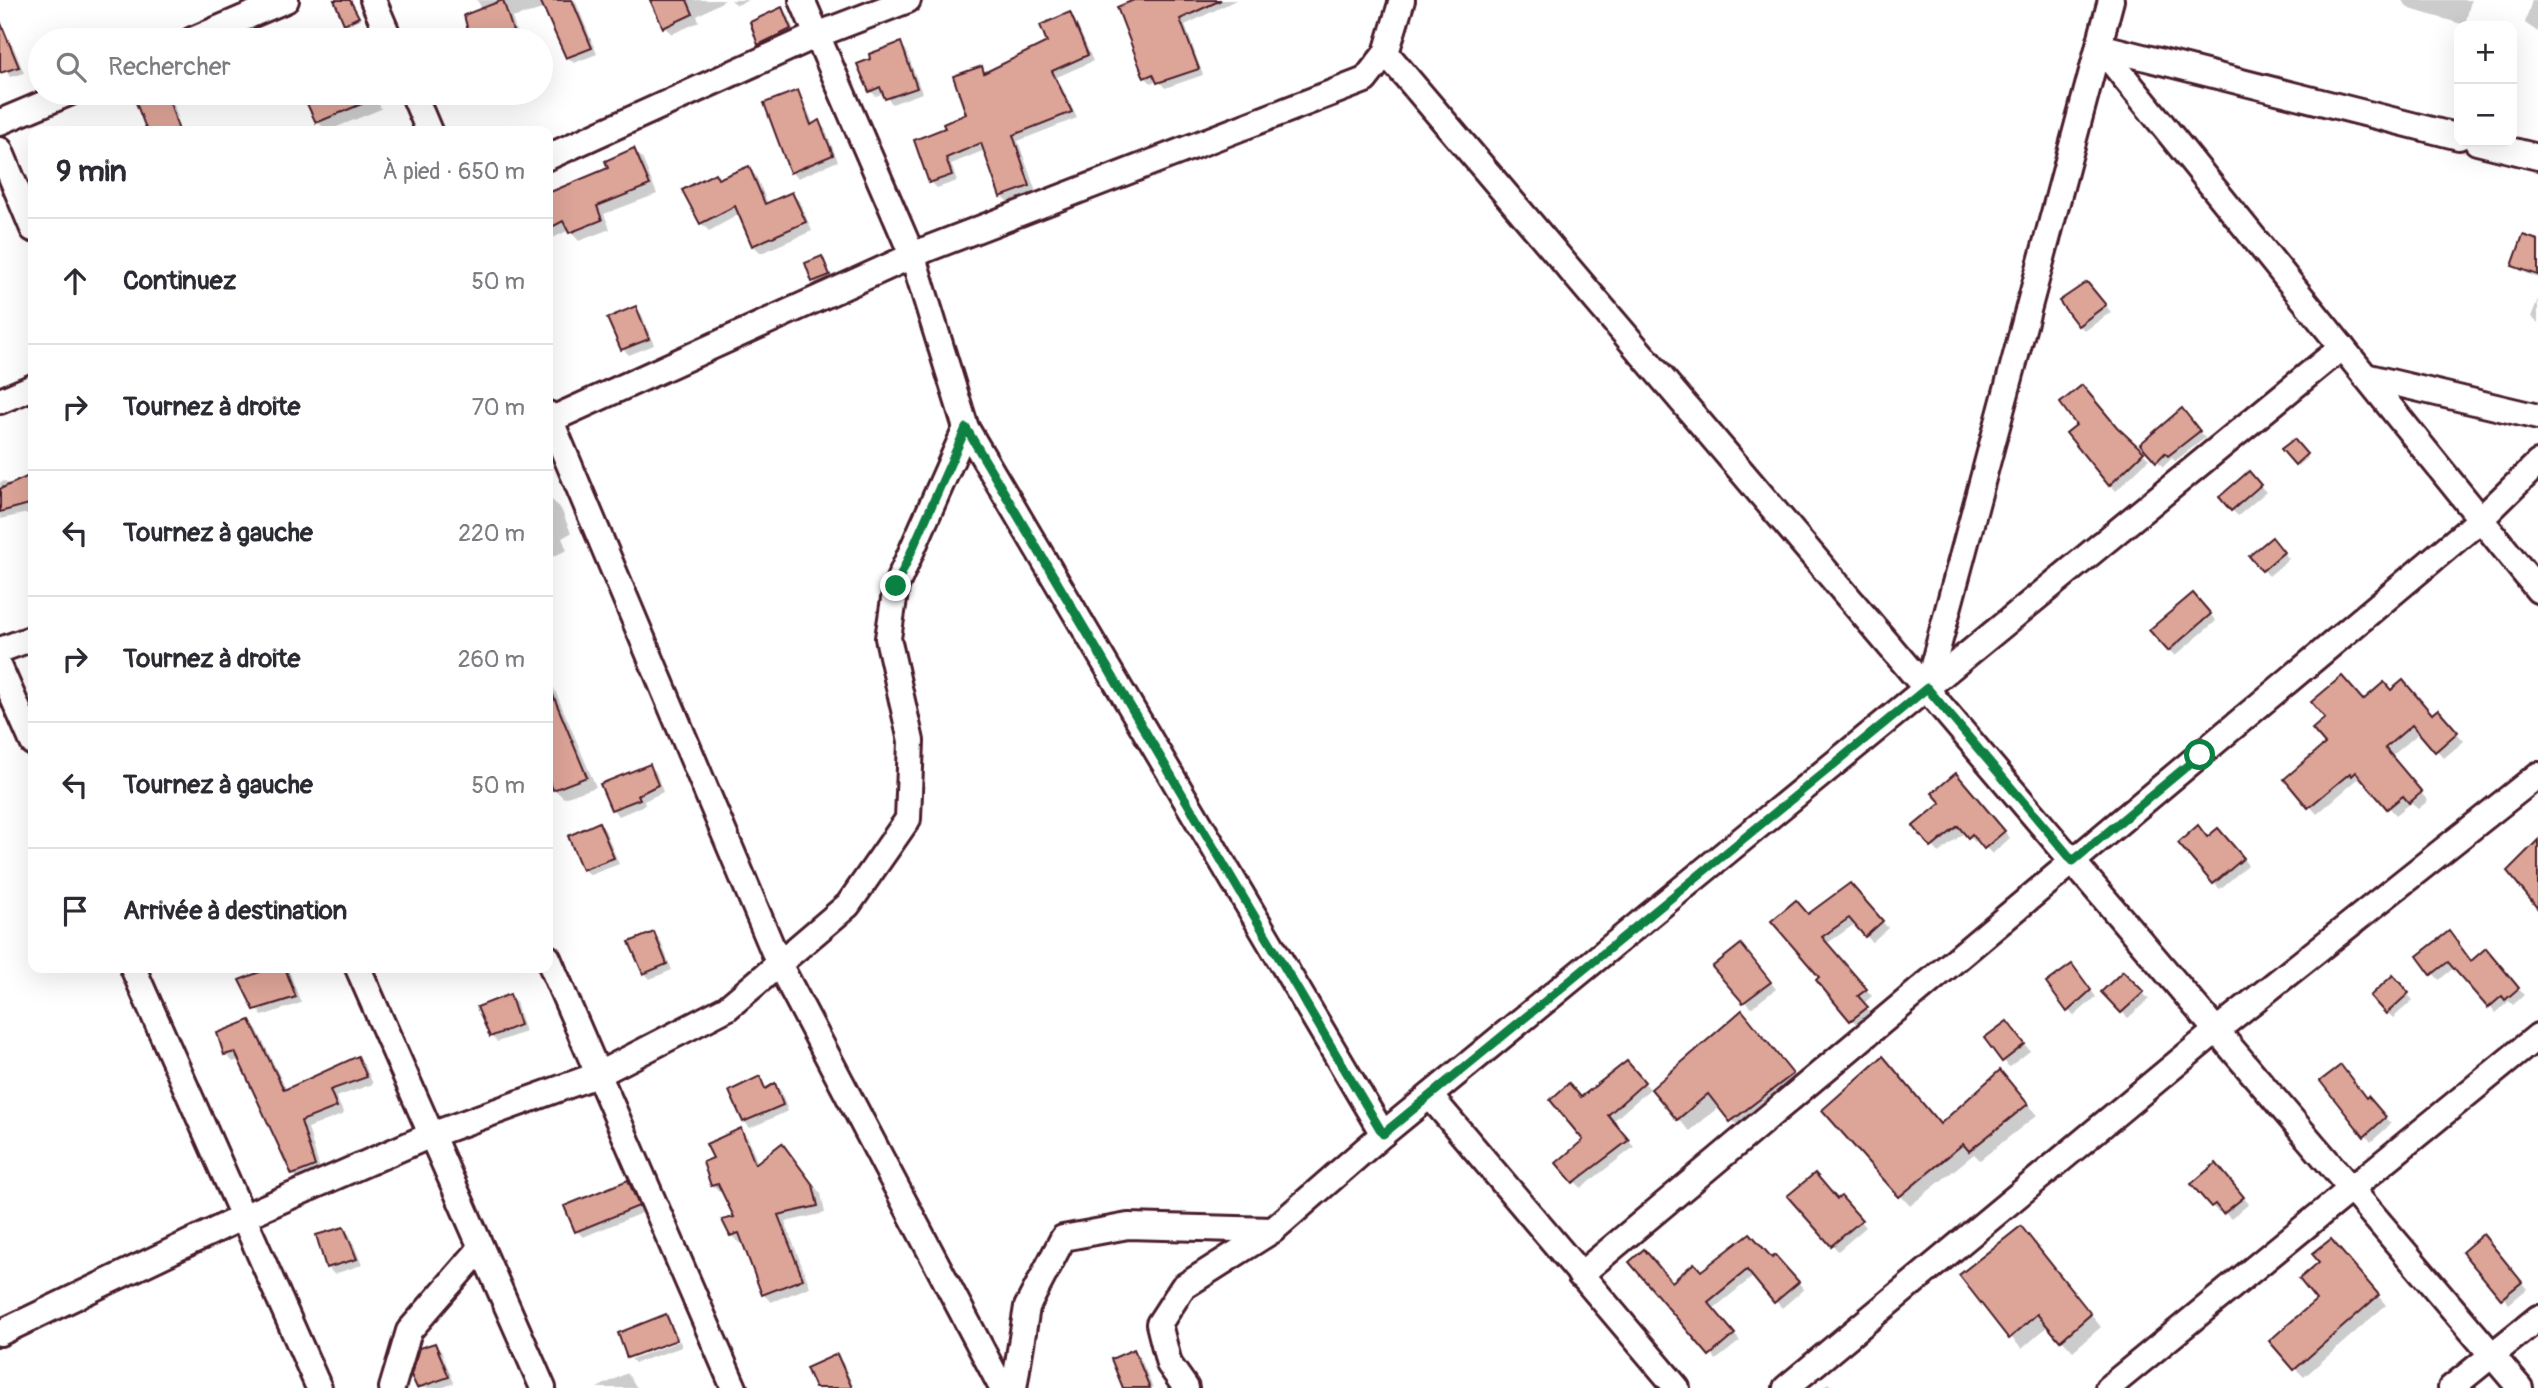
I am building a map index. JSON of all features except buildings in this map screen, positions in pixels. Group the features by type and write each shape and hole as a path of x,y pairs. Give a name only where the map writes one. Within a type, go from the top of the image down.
{"street":[{"path":"220,28 286,0"},
{"path":"373,0 385,28"},
{"path":"802,0 913,257 966,428 1383,1134"},
{"path":"553,155 817,35 908,0"},
{"path":"553,416 927,249 1364,80 1386,53 1402,0"},
{"path":"1927,688 2111,0"},
{"path":"2099,46 2454,136"},
{"path":"2099,46 2538,590"},
{"path":"1386,53 2520,1388"},
{"path":"0,122 40,105"},
{"path":"417,105 427,126"},
{"path":"2497,147 2538,157"},
{"path":"0,150 28,217"},
{"path":"1186,1388 1169,1364 1158,1324 1183,1287 1273,1230 1383,1134 2342,347"},
{"path":"2365,376 2538,417"},
{"path":"0,401 28,389"},
{"path":"553,427 779,964 1002,1388"},
{"path":"0,1333 243,1217 431,1135 597,1075 727,1008 848,905 908,819 911,741 888,638 896,586 966,428"},
{"path":"1580,1275 2481,519 2538,463"},
{"path":"0,650 28,640"},
{"path":"0,668 28,732"},
{"path":"1786,1388 2217,1030 2538,775"},
{"path":"553,970 734,1388"},
{"path":"135,973 319,1388"},
{"path":"360,973 543,1388"},
{"path":"2108,1388 2538,1036"},
{"path":"1430,1096 1677,1388"},
{"path":"1014,1388 1027,1307 1063,1238 1128,1226 1273,1230"},
{"path":"392,1388 409,1331 481,1248"},
{"path":"2452,1388 2538,1318"}],"route":[{"path":"896,586 966,428 1383,1134 1927,688 2073,861 2200,755"}]}
